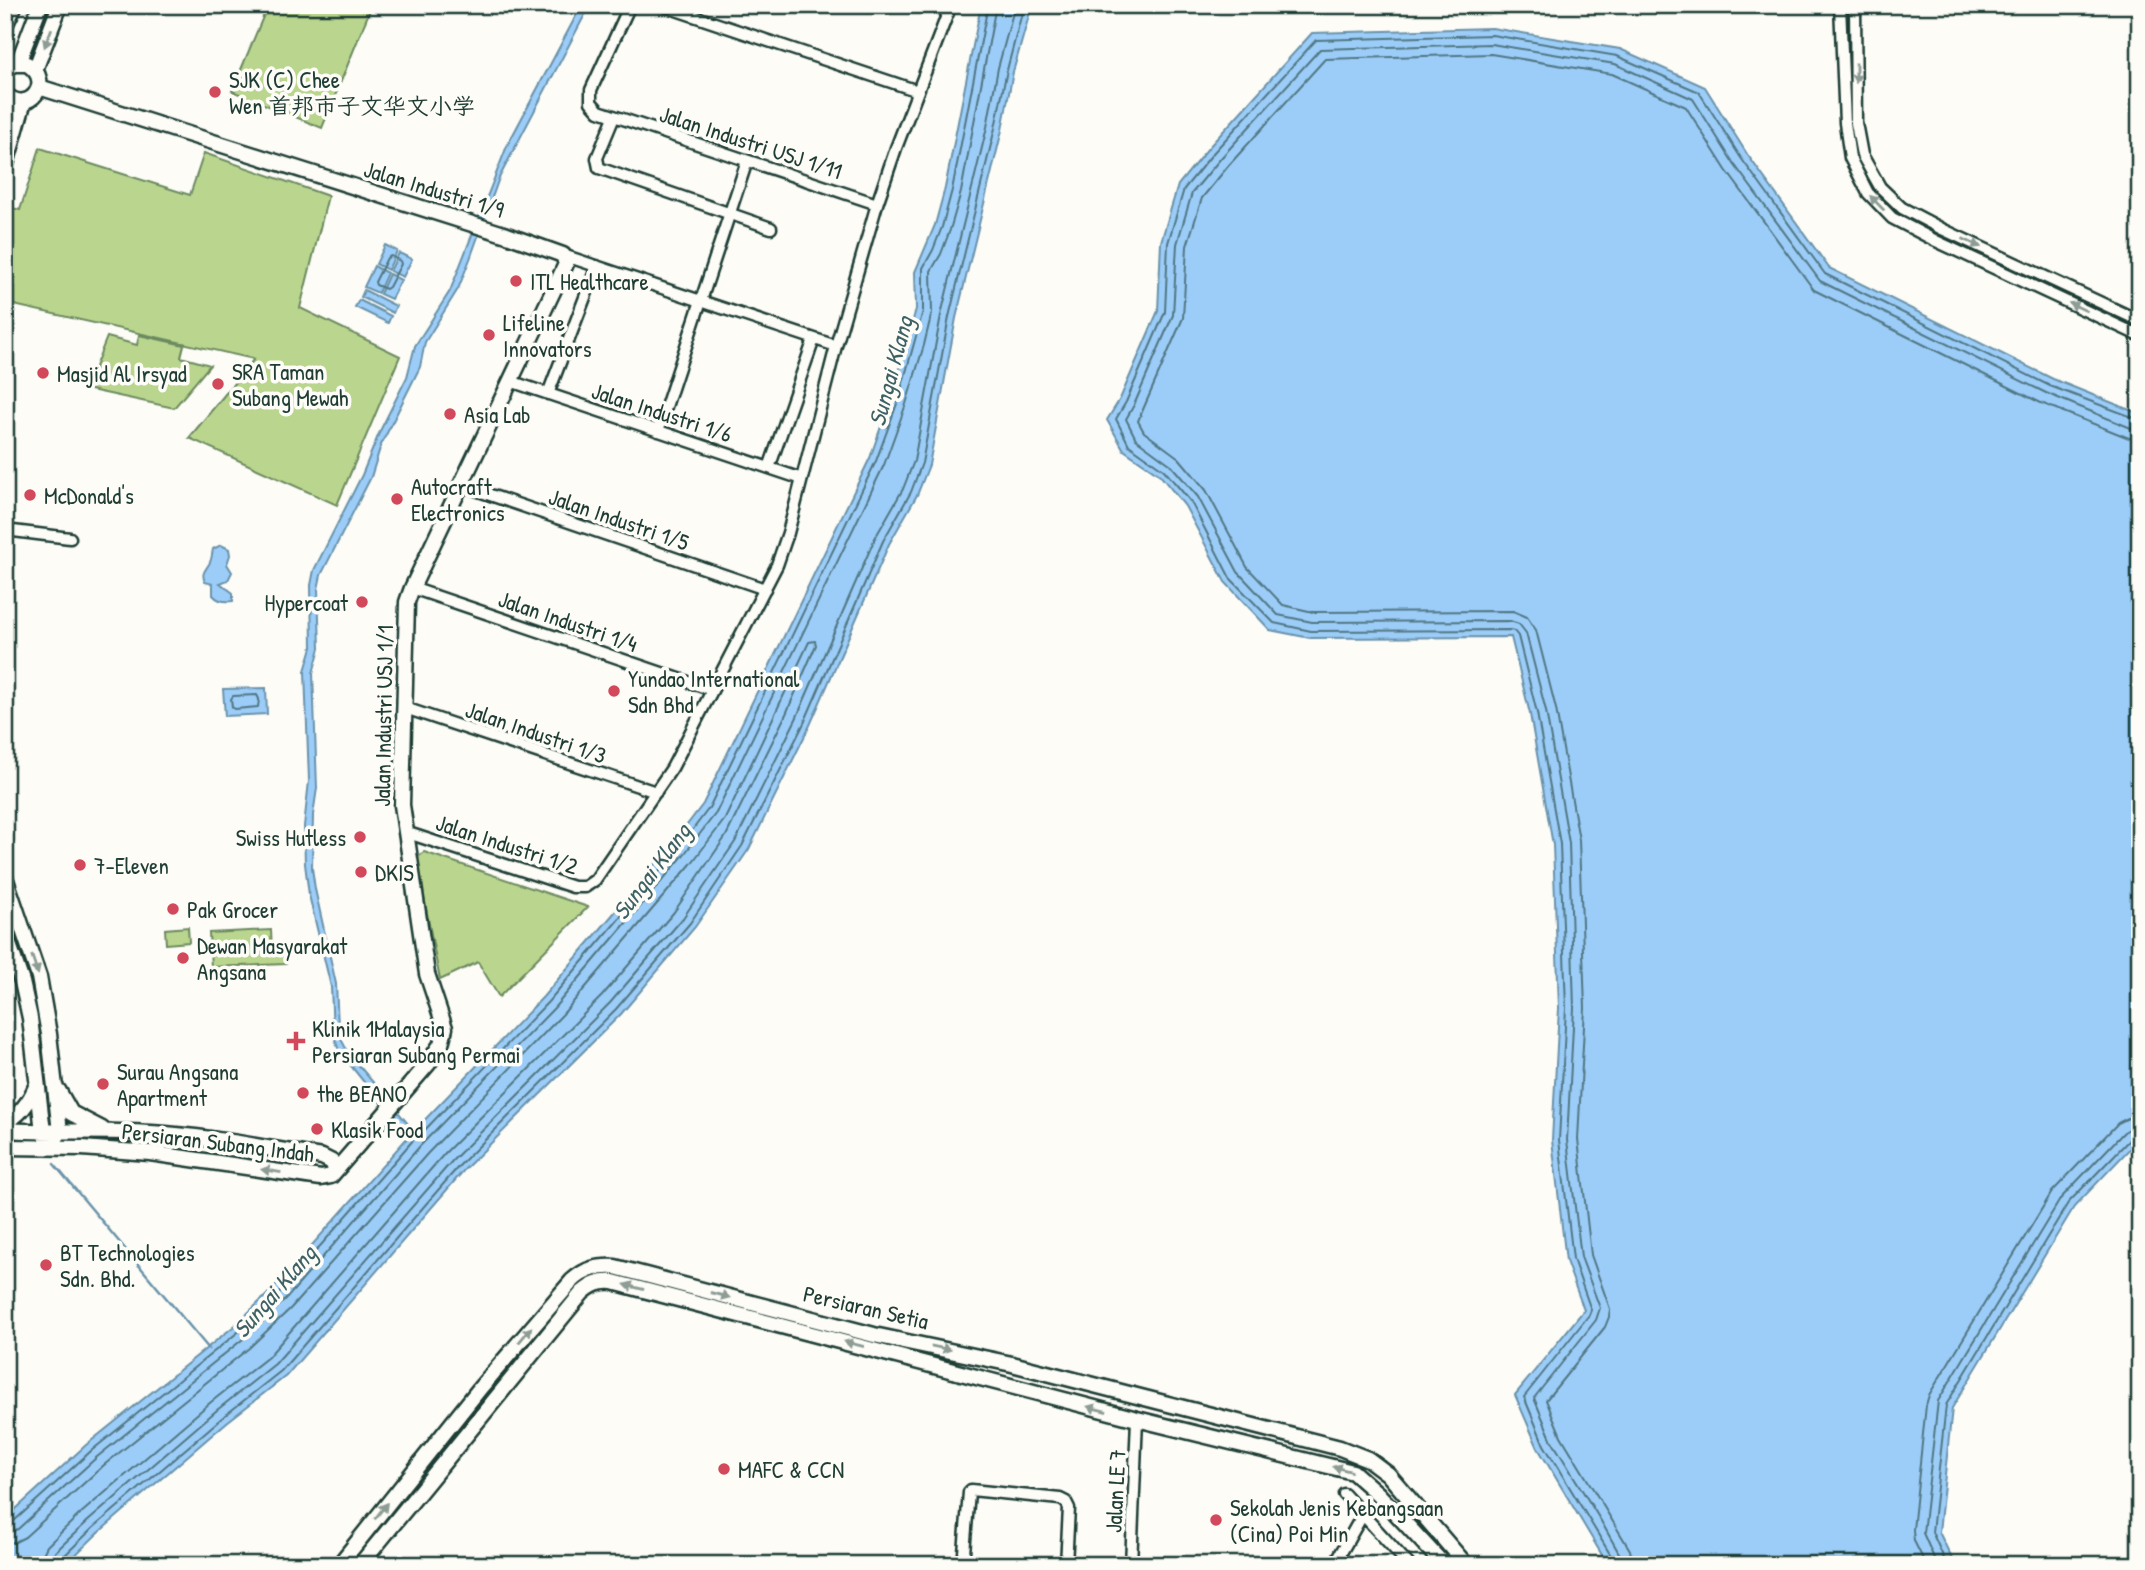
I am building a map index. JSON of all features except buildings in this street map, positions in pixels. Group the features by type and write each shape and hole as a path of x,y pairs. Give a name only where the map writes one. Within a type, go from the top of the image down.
{"street":[{"path":"5,30 17,5"},
{"path":"12,67 40,5"},
{"path":"35,70 60,5"},
{"path":"630,5 591,90 591,102 595,107 614,117 597,158 599,168 771,228"},
{"path":"661,5 918,91"},
{"path":"656,792 672,768 777,565 877,204 951,5"},
{"path":"1840,5 1845,124 1850,158 1868,193 1892,218 2140,336"},
{"path":"1855,5 1856,123 1862,155 1880,187 1902,208 1942,229 2140,321"},
{"path":"6,96 15,101 24,101 34,96 39,87 35,70 27,64 12,67"},
{"name":"Jalan Industri 1/9","path":"39,87 478,227 836,346"},
{"path":"5,168 24,101"},
{"name":"Jalan Industri USJ 1/11","path":"614,117 877,204"},
{"path":"658,431 747,161"},
{"name":"Jalan Industri USJ 1/1","path":"335,1169 397,1100 441,1044 445,1028 427,974 402,805 407,602 566,264 563,255"},
{"path":"548,394 597,266"},
{"path":"769,468 814,339"},
{"name":"Jalan Industri 1/6","path":"510,381 802,479"},
{"name":"Jalan Industri 1/5","path":"461,485 765,589"},
{"path":"5,530 70,538"},
{"name":"Jalan Industri 1/4","path":"412,588 712,690"},
{"name":"Jalan Industri 1/3","path":"405,708 656,792"},
{"name":"Jalan Industri 1/2","path":"405,831 573,887 585,887 595,880 656,792"},
{"path":"5,877 39,976 60,1132 50,1148"},
{"path":"5,933 22,982 30,1018 43,1132 50,1148"},
{"path":"5,1122 24,1108 38,1081"},
{"path":"55,1083 71,1112 110,1132"},
{"name":"Persiaran Subang Indah","path":"5,1130 151,1133 203,1138 322,1157 332,1162 335,1169 331,1176 321,1178 150,1153 5,1147"},
{"path":"339,1565 544,1312 580,1273 596,1267 598,1283 582,1293 360,1565"},
{"name":"Persiaran Setia","path":"596,1267 615,1267 874,1335 971,1354 1340,1448 1368,1460 1388,1474 1466,1565"},
{"name":"Persiaran Setia","path":"598,1283 613,1282 1137,1419 1353,1472 1378,1494 1444,1565"},
{"path":"1137,1419 1142,1397"},
{"name":"Jalan LE 7","path":"1131,1565 1137,1419"},
{"path":"962,1565 971,1490 1060,1499 1066,1502 1069,1508 1066,1565"},
{"path":"1344,1494 1409,1565"},
{"path":"1334,1565 1363,1514"}],"green space":[{"path":"268,5 372,5 322,128 232,91"},
{"path":"40,148 190,195 204,153 328,196 300,308 400,356 337,505 189,438 254,359 5,303 5,224 9,207 20,210"},
{"path":"139,335 184,345 181,357 210,365 174,408 86,389 107,337 137,345"},
{"path":"424,852 588,907 499,997 478,962 440,980 416,857"},
{"path":"188,927 189,942 166,944 165,929"},
{"path":"271,930 272,952 286,952 286,964 211,967 209,933"}],"water":[{"name":"Sungai Klang","path":"580,5 590,5 499,178 458,289 425,342 420,367 381,445 371,477 321,575 318,589 320,648 313,673 317,788 313,815 312,868 336,984 338,1026 349,1054 414,1131 543,997 703,804 870,458 891,398 916,309 915,272 935,225 945,188 981,5 1032,5 1013,72 1002,130 956,318 929,465 917,495 889,544 810,725 749,849 695,927 621,1014 464,1170 286,1376 227,1422 98,1533 65,1565 5,1565 5,1519 86,1445 233,1327 273,1289 408,1137 339,1051 333,1033 331,987 309,895 305,864 304,826 309,781 305,671 312,647 311,585 314,570 407,377 415,346 450,291 507,146"},
{"path":"1492,28 1620,49 1705,87 1747,154 1829,268 2053,379 2140,414 2140,1144 2135,1143 2074,1207 1952,1408 1939,1532 1955,1565 1608,1565 1538,1448 1515,1395 1584,1310 1566,1261 1552,1140 1559,1008 1553,845 1530,714 1511,637 1310,638 1270,630 1225,582 1185,506 1160,475 1124,450 1107,420 1120,399 1158,311 1161,242 1178,185 1312,33"},
{"path":"385,245 397,251 388,270 376,264"},
{"path":"399,253 412,259 403,277 390,271"},
{"path":"374,266 387,273 378,293 364,287"},
{"path":"389,274 401,280 391,299 380,294"},
{"path":"364,290 396,306 393,313 361,297"},
{"path":"359,300 391,316 388,323 355,307"},
{"path":"221,545 229,549 227,564 232,572 228,580 220,583 233,593 233,601 222,601 215,597 213,584 205,582 203,576 211,561 213,549"},
{"path":"266,688 267,714 225,716 223,689"}],"waterway":[{"path":"54,1164 209,1349"}],"place":[{"name":"SJK (C) Chee Wen 首邦市子文华文小学","path":"215,92"},
{"name":"ITL Healthcare","path":"516,281"},
{"name":"Lifeline Innovators","path":"489,335"},
{"name":"Masjid Al Irsyad","path":"43,373"},
{"name":"SRA Taman Subang Mewah","path":"218,384"},
{"name":"Asia Lab","path":"450,414"},
{"name":"McDonald's","path":"30,495"},
{"name":"Autocraft Electronics","path":"397,499"},
{"name":"Hypercoat","path":"362,602"},
{"name":"Yundao International Sdn Bhd","path":"614,691"},
{"name":"Swiss Hutless","path":"360,837"},
{"name":"7-Eleven","path":"80,865"},
{"name":"DKIS","path":"361,872"},
{"name":"Pak Grocer","path":"173,909"},
{"name":"Dewan Masyarakat Angsana","path":"183,958"},
{"name":"Klinik 1Malaysia Persiaran Subang Permai","path":"296,1041"},
{"name":"Surau Angsana Apartment","path":"103,1084"},
{"name":"the BEANO","path":"303,1093"},
{"name":"Klasik Food","path":"317,1129"},
{"name":"BT Technologies Sdn. Bhd.","path":"46,1265"},
{"name":"MAFC & CCN","path":"724,1469"},
{"name":"Sekolah Jenis Kebangsaan (Cina) Poi Min","path":"1216,1520"}]}
